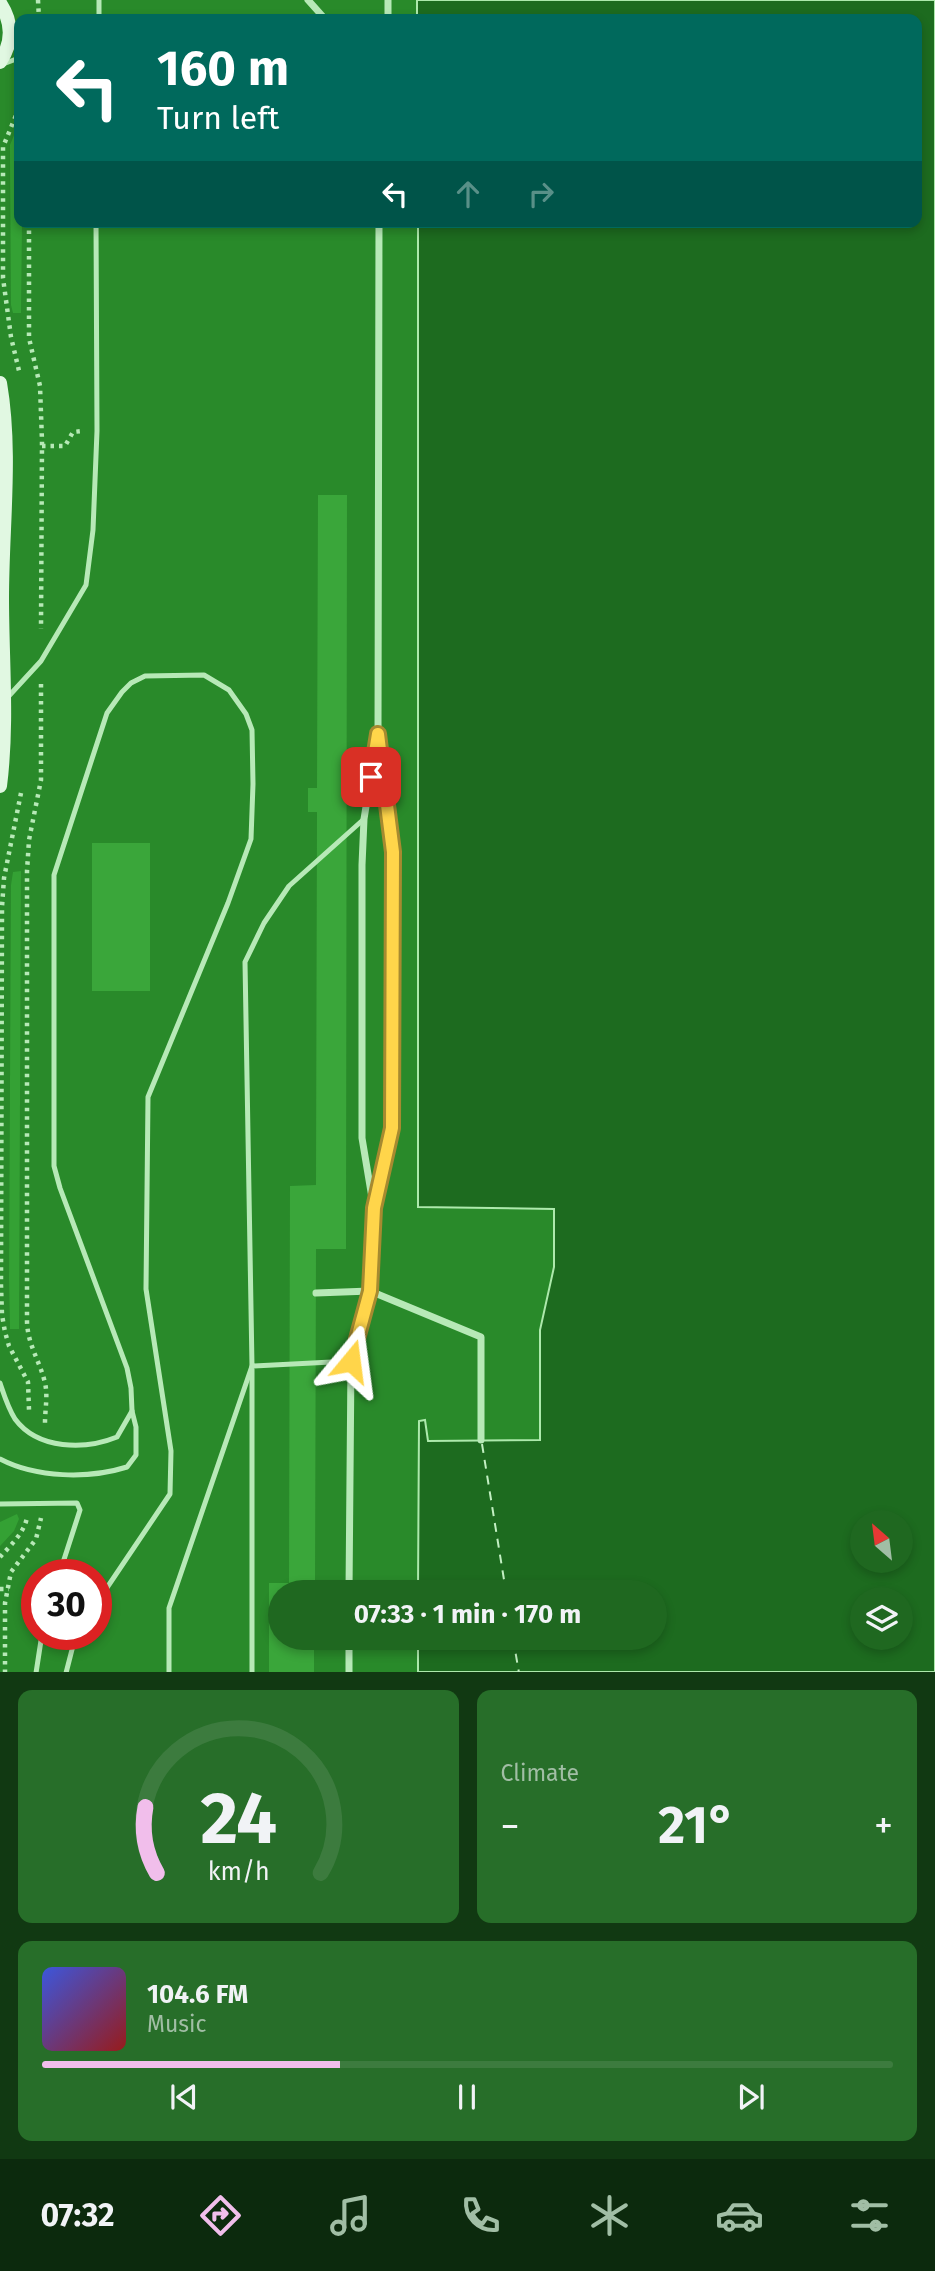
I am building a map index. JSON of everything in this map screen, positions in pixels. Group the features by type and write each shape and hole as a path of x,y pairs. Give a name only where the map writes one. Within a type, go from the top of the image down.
{"main road":[{"path":"0,64 7,51 11,33 9,12"},
{"path":"0,383 5,432 2,598 5,737 0,786"}],"street":[{"path":"308,0 321,14"},
{"path":"349,1580 351,1361 370,1291 374,1208 392,1128 393,852 378,734 379,228"},
{"path":"374,1208 362,1138 362,864 364,819 378,734"},
{"path":"316,1293 370,1291 481,1337 481,1440"},
{"path":"349,1650 349,1672"}],"lane":[{"path":"5,701 41,661 86,585 93,530 97,431 96,228"},
{"path":"0,1460 44,1473 95,1474 127,1467 136,1455 136,1427 127,1368 54,1166 54,874 107,713 122,692 131,683 145,676 204,675 229,690 243,708 253,730 251,839 149,1097 146,1289 171,1451 170,1494 112,1580"},
{"path":"252,1672 252,1366 245,962 264,923 289,886 364,819"},
{"path":"252,1366 351,1361"},
{"path":"169,1672 169,1608 252,1366"},
{"path":"0,1383 16,1421 36,1436 56,1443 94,1445 117,1437 132,1411"},
{"path":"0,1504 76,1503 80,1510 63,1559"},
{"path":"36,1672 39,1650"},
{"path":"66,1672 72,1650"}],"path":[{"path":"29,228 29,338 40,386 42,446 41,780 29,840 27,871 27,1322 28,1338 45,1384 45,1410"},
{"path":"42,446 65,446 73,432 97,431"},
{"path":"0,1589 9,1589 5,1603 5,1672"}],"shaded area":[{"path":"417,0 935,0 935,1672 418,1672 418,1650 667,1650 667,1580 418,1580 419,1421 425,1420 428,1441 540,1440 540,1330 554,1267 554,1209 418,1207 418,228 922,228 922,14 417,14"},
{"path":"14,135 14,228 22,228 21,313 13,313 11,305 10,145"},
{"path":"21,871 19,1329 10,1329 11,885 13,872"},
{"path":"17,1514 19,1519 14,1531 0,1546 0,1522"}],"building":[{"path":"318,495 347,495 346,1249 316,1249 315,1580 289,1580 290,1186 316,1185 317,812 308,812 308,788 317,788"},
{"path":"92,843 150,843 150,991 92,991"},
{"path":"269,1650 314,1650 314,1672 269,1672"}],"ferry route":[{"path":"482,1444 504,1580"},
{"path":"515,1650 519,1672"}],"route":[{"path":"351,1361 370,1291 374,1208 392,1128 393,852 378,734 371,777"}]}
